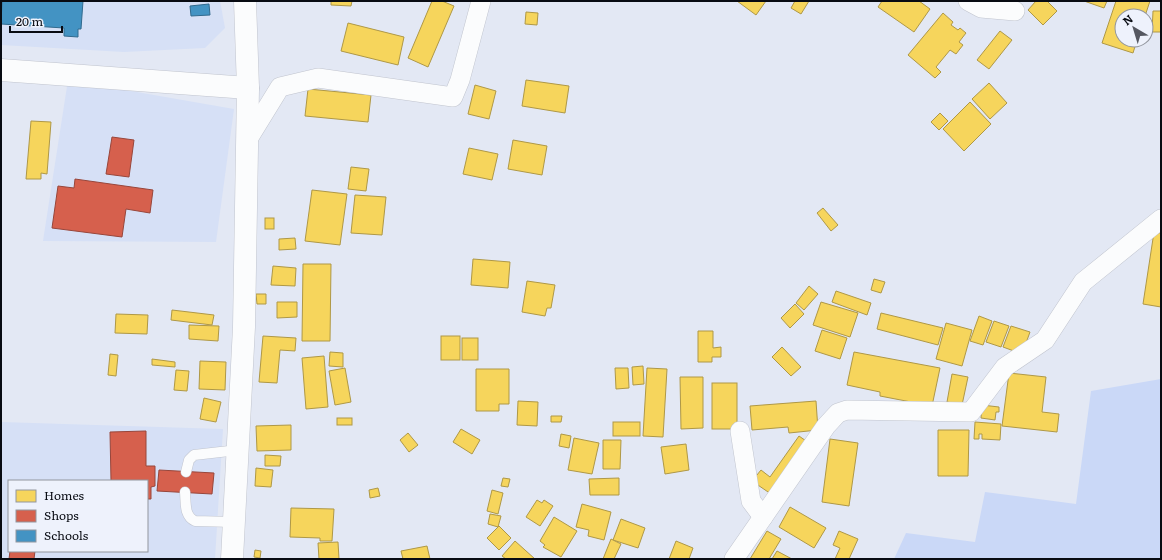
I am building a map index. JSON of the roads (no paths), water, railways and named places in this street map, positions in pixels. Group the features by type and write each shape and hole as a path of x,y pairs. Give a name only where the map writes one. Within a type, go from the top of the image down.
{"main road":[{"path":"232,559 244,327 245,183 248,140 245,1"},
{"path":"1,70 248,88"}],"street":[{"path":"248,140 280,87 318,78 453,97 460,80 481,1"},
{"path":"968,1 981,8 1015,11"},
{"path":"734,559 826,426 838,413 847,410 971,412 1005,367 1045,340 1083,282 1161,219"},
{"path":"740,431 751,501 763,517"}],"lane":[{"path":"186,472 189,460 194,455 238,450"},
{"path":"185,492 187,513 190,518 195,521 234,522"}]}
